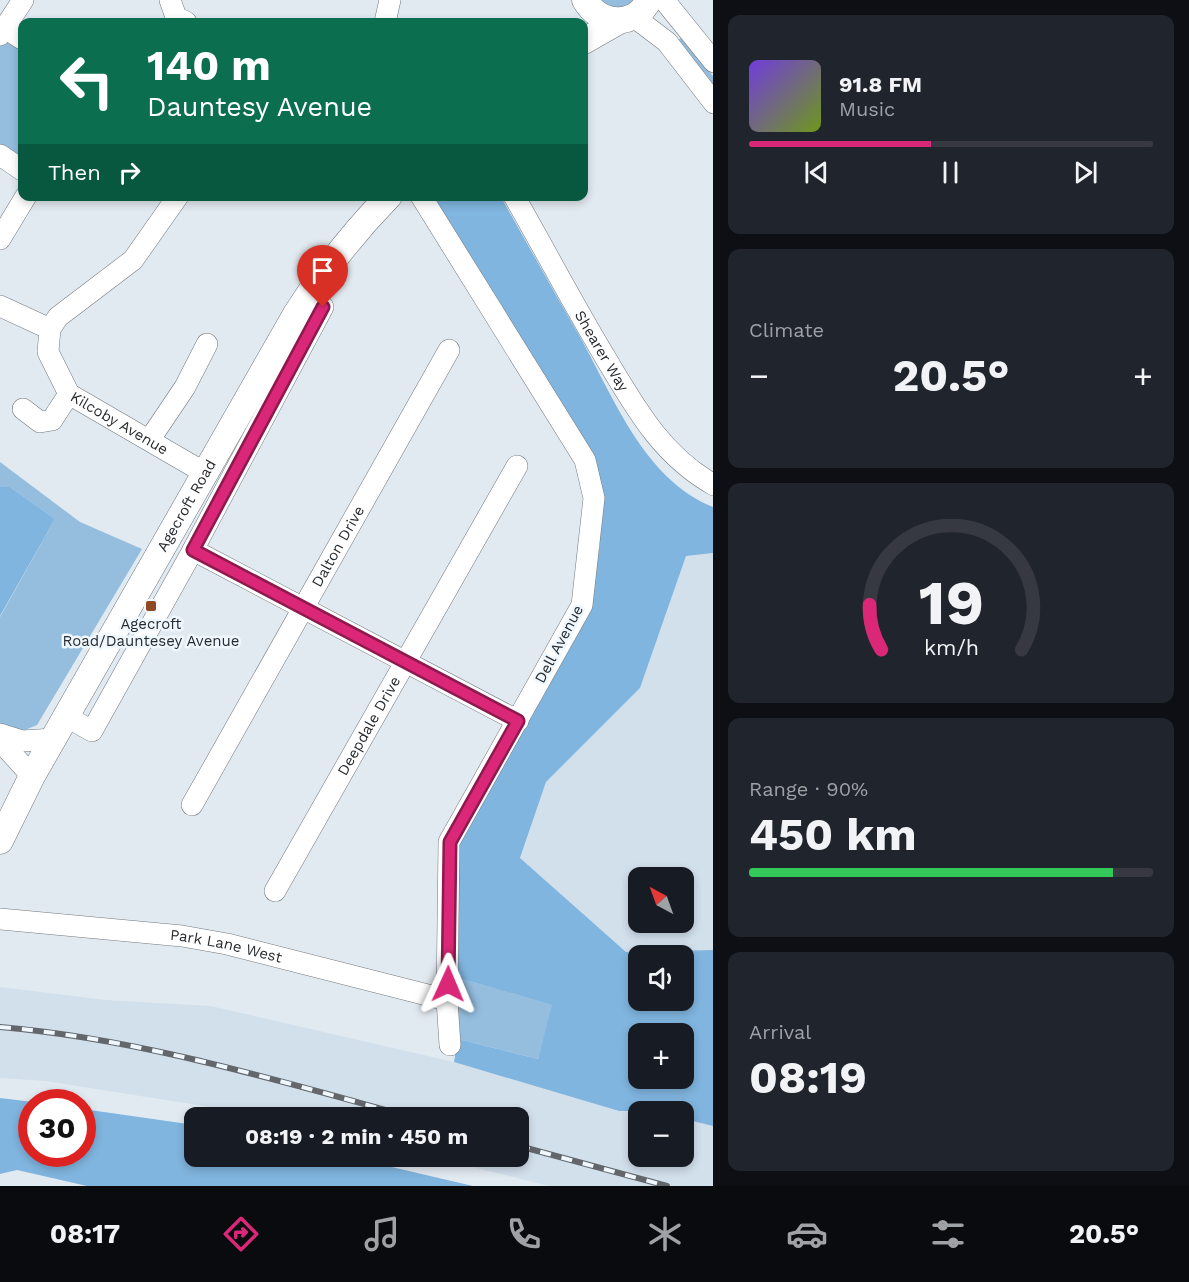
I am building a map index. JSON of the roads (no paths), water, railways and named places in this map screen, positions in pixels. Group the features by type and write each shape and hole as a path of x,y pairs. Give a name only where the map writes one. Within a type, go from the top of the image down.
{"main road":[{"path":"585,0 596,14 611,21 634,13"},
{"path":"580,18 585,0"},
{"path":"588,39 634,13"},
{"name":"Agecroft Road","path":"0,841 32,776 68,717 307,296 356,231 385,201"}],"street":[{"path":"9,34 23,0"},
{"path":"170,0 178,18"},
{"path":"386,18 390,0"},
{"path":"664,0 713,61"},
{"path":"634,13 667,42 713,102"},
{"path":"0,156 18,167"},
{"path":"0,239 23,201"},
{"path":"0,306 50,329 58,317 133,261 170,201"},
{"name":"Dell Avenue","path":"424,201 585,460 594,498 582,605 450,842 447,1000 450,1045"},
{"name":"Shearer Way","path":"517,201 567,293 645,424 670,454 713,484"},
{"name":"Agecroft Road","path":"68,717 92,731 193,550 323,307 307,296"},
{"name":"Kilcoby Avenue","path":"50,329 48,352 69,394 205,473"},
{"path":"150,439 185,387 207,344"},
{"name":"Dalton Drive","path":"192,805 449,350"},
{"path":"23,409 40,422 52,420 69,394"},
{"name":"Deepdale Drive","path":"275,891 517,466"},
{"path":"193,550 518,721"},
{"path":"0,734 22,741 54,739"},
{"path":"0,741 32,776"},
{"name":"Park Lane West","path":"0,919 182,936 227,944 447,1000"}],"railway":[{"path":"0,1027 53,1033 157,1051 375,1107"},
{"path":"529,1149 667,1186"}],"place":[{"name":"Agecroft Road/Dauntesey Avenue","path":"151,606"}]}
